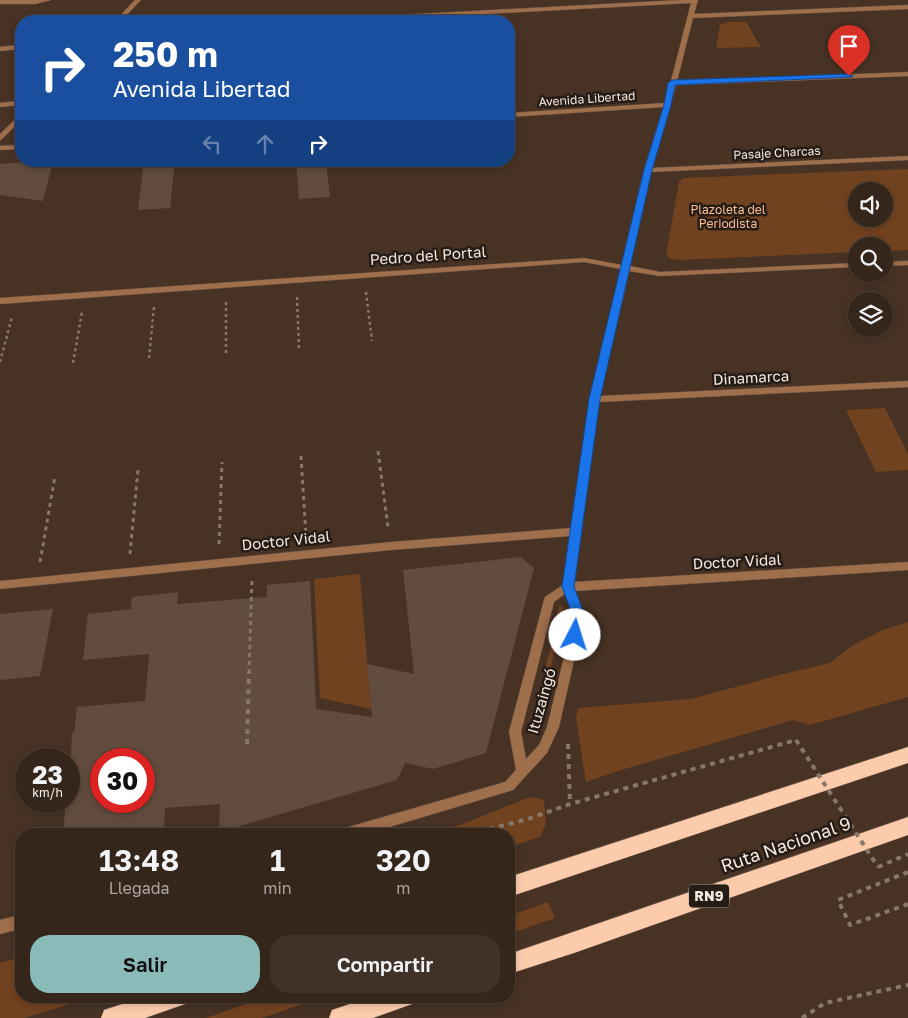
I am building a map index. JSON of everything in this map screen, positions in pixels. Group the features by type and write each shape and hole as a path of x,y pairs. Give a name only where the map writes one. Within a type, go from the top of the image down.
{"highway":[{"path":"515,885 908,755"},
{"name":"Ruta Nacional 9","path":"515,962 908,826"},
{"path":"112,1018 159,1003"},
{"path":"340,1018 386,1003"}],"street":[{"path":"0,2 48,0"},
{"path":"124,15 138,0"},
{"path":"430,15 695,0"},
{"name":"Ituzaingó","path":"522,770 543,749 553,727 579,616 568,587 595,399 648,170 668,105 672,83 695,0"},
{"path":"691,16 908,7"},
{"path":"0,48 15,47"},
{"path":"672,83 908,74"},
{"path":"0,105 15,104"},
{"name":"Avenida Libertad","path":"515,115 668,105"},
{"path":"0,138 15,122"},
{"path":"0,148 15,147"},
{"name":"Pasaje Charcas","path":"648,170 908,158"},
{"name":"Pedro del Portal","path":"0,301 584,260 625,266 660,274 848,265"},
{"path":"893,263 908,262"},
{"name":"Dinamarca","path":"595,399 908,384"},
{"name":"Doctor Vidal","path":"0,585 391,546 575,532"},
{"name":"Doctor Vidal","path":"568,587 908,566"},
{"name":"Ituzaingó","path":"522,770 515,732 549,600 568,587"},
{"path":"366,828 509,786 522,770"},
{"path":"0,927 15,923"}],"path":[{"path":"364,274 372,341"},
{"path":"297,279 299,349"},
{"path":"226,284 226,353"},
{"path":"149,358 155,289"},
{"path":"73,363 86,294"},
{"path":"0,362 16,300"},
{"path":"378,451 391,546"},
{"path":"301,456 307,554"},
{"path":"218,563 222,462"},
{"path":"128,572 138,470"},
{"path":"37,581 55,476"},
{"path":"247,744 252,560"},
{"path":"558,709 567,714 570,804"},
{"path":"493,828 528,819 570,804 796,740 878,866 908,854"},
{"path":"908,872 838,900 850,925 908,904"},
{"path":"802,1018 825,1003 908,985"}],"green space":[{"path":"728,22 746,22 761,47 716,48 720,25"},
{"name":"Plazoleta del Periodista","path":"908,169 908,250 893,251 893,237 848,237 848,252 672,259 666,255 679,182 683,178"},
{"path":"885,408 908,454 908,470 876,472 846,410"},
{"path":"360,574 371,709 320,698 314,579"},
{"path":"559,606 564,607 536,736 531,735"},
{"path":"908,622 908,697 810,725 793,720 586,782 576,718 578,708 691,699 830,663 853,645 883,630"},
{"path":"530,797 544,800 546,824 540,837 515,845 515,828 450,828"},
{"path":"548,902 555,918 515,932 515,914"},
{"path":"15,959 15,1003 74,1003 24,1018 0,1018 0,963"},
{"path":"249,1003 306,1003 262,1018 206,1018"}],"building":[{"path":"15,163 15,167 52,167 43,201 0,195 0,164"},
{"path":"143,167 174,167 170,208 138,210"},
{"path":"296,167 327,167 330,197 299,199"},
{"path":"521,557 534,568 486,753 433,769 405,763 397,780 233,828 219,828 220,804 165,808 164,828 64,828 65,813 80,813 80,748 71,748 77,707 145,701 149,654 83,660 88,614 131,609 132,597 178,592 177,604 267,597 267,585 310,581 316,709 372,717 367,664 414,674 403,570"},
{"path":"53,609 40,676 0,680 0,614"}],"route":[{"path":"575,635 579,616 568,587 595,399 648,170 668,105 672,83 849,76"}]}
